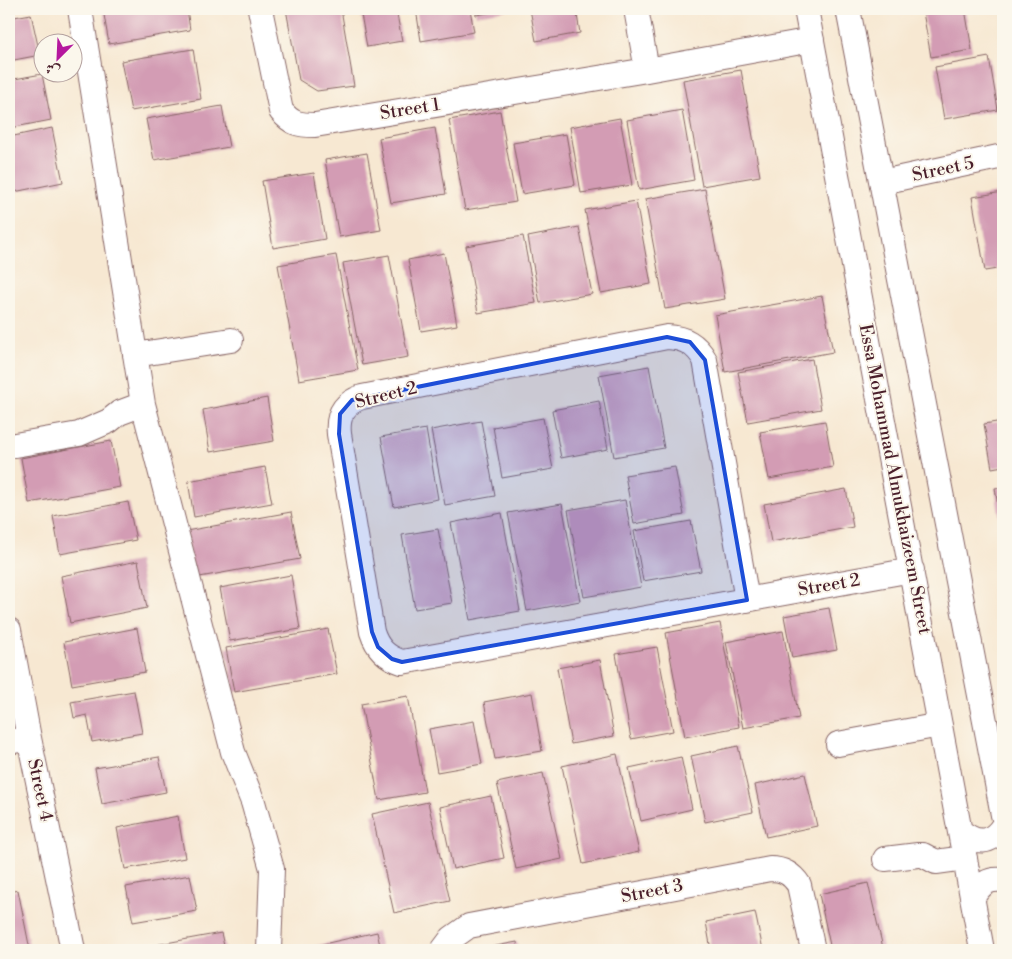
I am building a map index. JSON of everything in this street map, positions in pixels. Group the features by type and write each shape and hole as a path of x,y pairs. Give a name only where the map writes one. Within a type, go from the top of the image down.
{"street":[{"path":"80,9 143,404 233,752 253,802 272,869 269,950"},
{"name":"Street 1","path":"260,9 281,111 289,121 302,125 315,125 647,70 812,40"},
{"path":"636,9 647,70"},
{"name":"Essa Mohammad Almukhaizeem Street","path":"806,9 982,950"},
{"path":"848,9 882,182 994,711 1003,815"},
{"name":"Street 5","path":"882,182 1003,156"},
{"name":"Street 2","path":"747,600 705,360 699,350 690,342 679,338 667,337 362,397 352,400 340,414 339,434 372,632 378,647 392,659 402,662 747,600 912,570"},
{"path":"135,355 231,340"},
{"path":"9,446 79,434 102,424 119,413 143,404"},
{"name":"Street 4","path":"9,630 19,740 73,950"},
{"path":"838,744 940,725"},
{"path":"960,831 971,839 985,840 997,835 1003,826"},
{"path":"884,859 923,855 936,862 965,858"},
{"name":"Street 3","path":"443,950 452,938 469,926 770,869 791,874 800,885 813,950"},
{"path":"973,897 980,885 994,879 1003,880"}],"highlighted area":[{"path":"667,337 690,342 705,360 747,600 402,662 392,659 378,647 372,632 339,434 340,414 352,400 362,397"}],"building":[{"path":"103,9 187,9 190,30 109,44"},
{"path":"286,9 341,9 354,86 317,91 299,80"},
{"path":"360,9 396,9 402,41 367,47"},
{"path":"416,9 470,9 474,32 421,41"},
{"path":"475,9 506,9 506,10 476,15"},
{"path":"530,9 576,9 580,33 536,41"},
{"path":"965,9 972,50 931,57 923,12"},
{"path":"31,14 35,32 32,32 32,57 9,61 9,18"},
{"path":"193,49 201,99 131,111 121,61"},
{"path":"989,57 998,110 944,119 935,67"},
{"path":"741,70 760,176 702,186 683,80"},
{"path":"32,76 32,82 44,82 51,120 10,128 9,80"},
{"path":"222,106 229,147 154,160 146,119"},
{"path":"682,110 694,180 639,190 627,120"},
{"path":"500,111 516,202 465,210 449,120"},
{"path":"620,118 632,185 581,193 570,127"},
{"path":"52,128 63,182 9,193 9,137"},
{"path":"435,128 446,194 391,203 379,138"},
{"path":"566,134 575,185 522,194 513,143"},
{"path":"367,153 381,230 339,237 325,160"},
{"path":"314,173 325,239 273,248 262,181"},
{"path":"705,189 725,299 665,309 645,199"},
{"path":"1003,192 1003,268 985,271 972,197"},
{"path":"636,201 651,284 601,293 585,210"},
{"path":"579,227 592,294 540,303 528,237"},
{"path":"523,236 536,303 478,313 466,246"},
{"path":"444,253 457,325 421,331 408,260"},
{"path":"336,255 358,370 299,380 278,265"},
{"path":"389,255 408,357 362,365 343,263"},
{"path":"822,296 833,352 725,372 715,315"},
{"path":"812,359 821,409 748,422 738,372"},
{"path":"649,366 664,448 614,457 599,375"},
{"path":"267,398 274,441 210,452 203,410"},
{"path":"599,401 608,449 561,458 552,410"},
{"path":"543,418 553,469 502,478 493,427"},
{"path":"481,421 495,496 445,505 431,430"},
{"path":"825,421 833,467 769,479 760,432"},
{"path":"1003,421 1003,466 992,468 984,424"},
{"path":"426,429 438,499 394,507 381,437"},
{"path":"111,441 120,487 29,503 21,458"},
{"path":"265,467 272,503 194,517 188,481"},
{"path":"675,467 684,515 634,524 625,475"},
{"path":"1003,487 1003,531 1002,531 995,488"},
{"path":"846,489 853,527 771,542 764,504"},
{"path":"625,500 641,587 584,597 568,510"},
{"path":"128,502 136,540 60,554 53,516"},
{"path":"562,504 580,601 527,611 508,513"},
{"path":"291,512 300,559 194,578 186,531"},
{"path":"502,513 520,611 470,620 451,523"},
{"path":"691,521 701,571 643,581 634,531"},
{"path":"438,529 452,603 415,609 402,535"},
{"path":"138,561 147,608 70,623 61,576"},
{"path":"291,575 300,629 230,641 220,588"},
{"path":"829,608 837,650 792,658 784,616"},
{"path":"720,623 739,727 685,737 666,633"},
{"path":"137,628 145,672 72,685 64,642"},
{"path":"328,629 337,674 234,692 226,648"},
{"path":"783,631 799,718 743,728 726,642"},
{"path":"657,647 673,731 631,739 616,654"},
{"path":"600,660 614,736 571,744 557,668"},
{"path":"134,691 142,733 92,742 87,715 74,718 71,702"},
{"path":"532,693 542,751 495,759 484,702"},
{"path":"408,696 425,792 379,800 361,704"},
{"path":"474,721 482,764 437,772 429,729"},
{"path":"738,746 753,812 705,822 691,756"},
{"path":"617,754 639,852 583,864 562,766"},
{"path":"159,757 166,792 102,804 95,768"},
{"path":"681,757 692,809 641,821 629,768"},
{"path":"543,773 562,859 516,869 497,783"},
{"path":"805,774 817,826 766,837 755,785"},
{"path":"491,796 504,858 453,869 440,807"},
{"path":"428,802 450,901 394,913 372,814"},
{"path":"178,816 185,858 125,869 117,828"},
{"path":"190,875 197,911 133,922 126,887"},
{"path":"868,883 883,948 871,950 831,950 819,894"},
{"path":"18,890 30,950 9,950 9,892"},
{"path":"755,912 763,950 711,950 706,922"},
{"path":"377,932 381,950 301,950 301,949"},
{"path":"221,933 225,950 133,950 133,949"},
{"path":"517,942 518,950 480,950 480,949"},
{"path":"701,946 702,950 682,950 682,949"}]}
